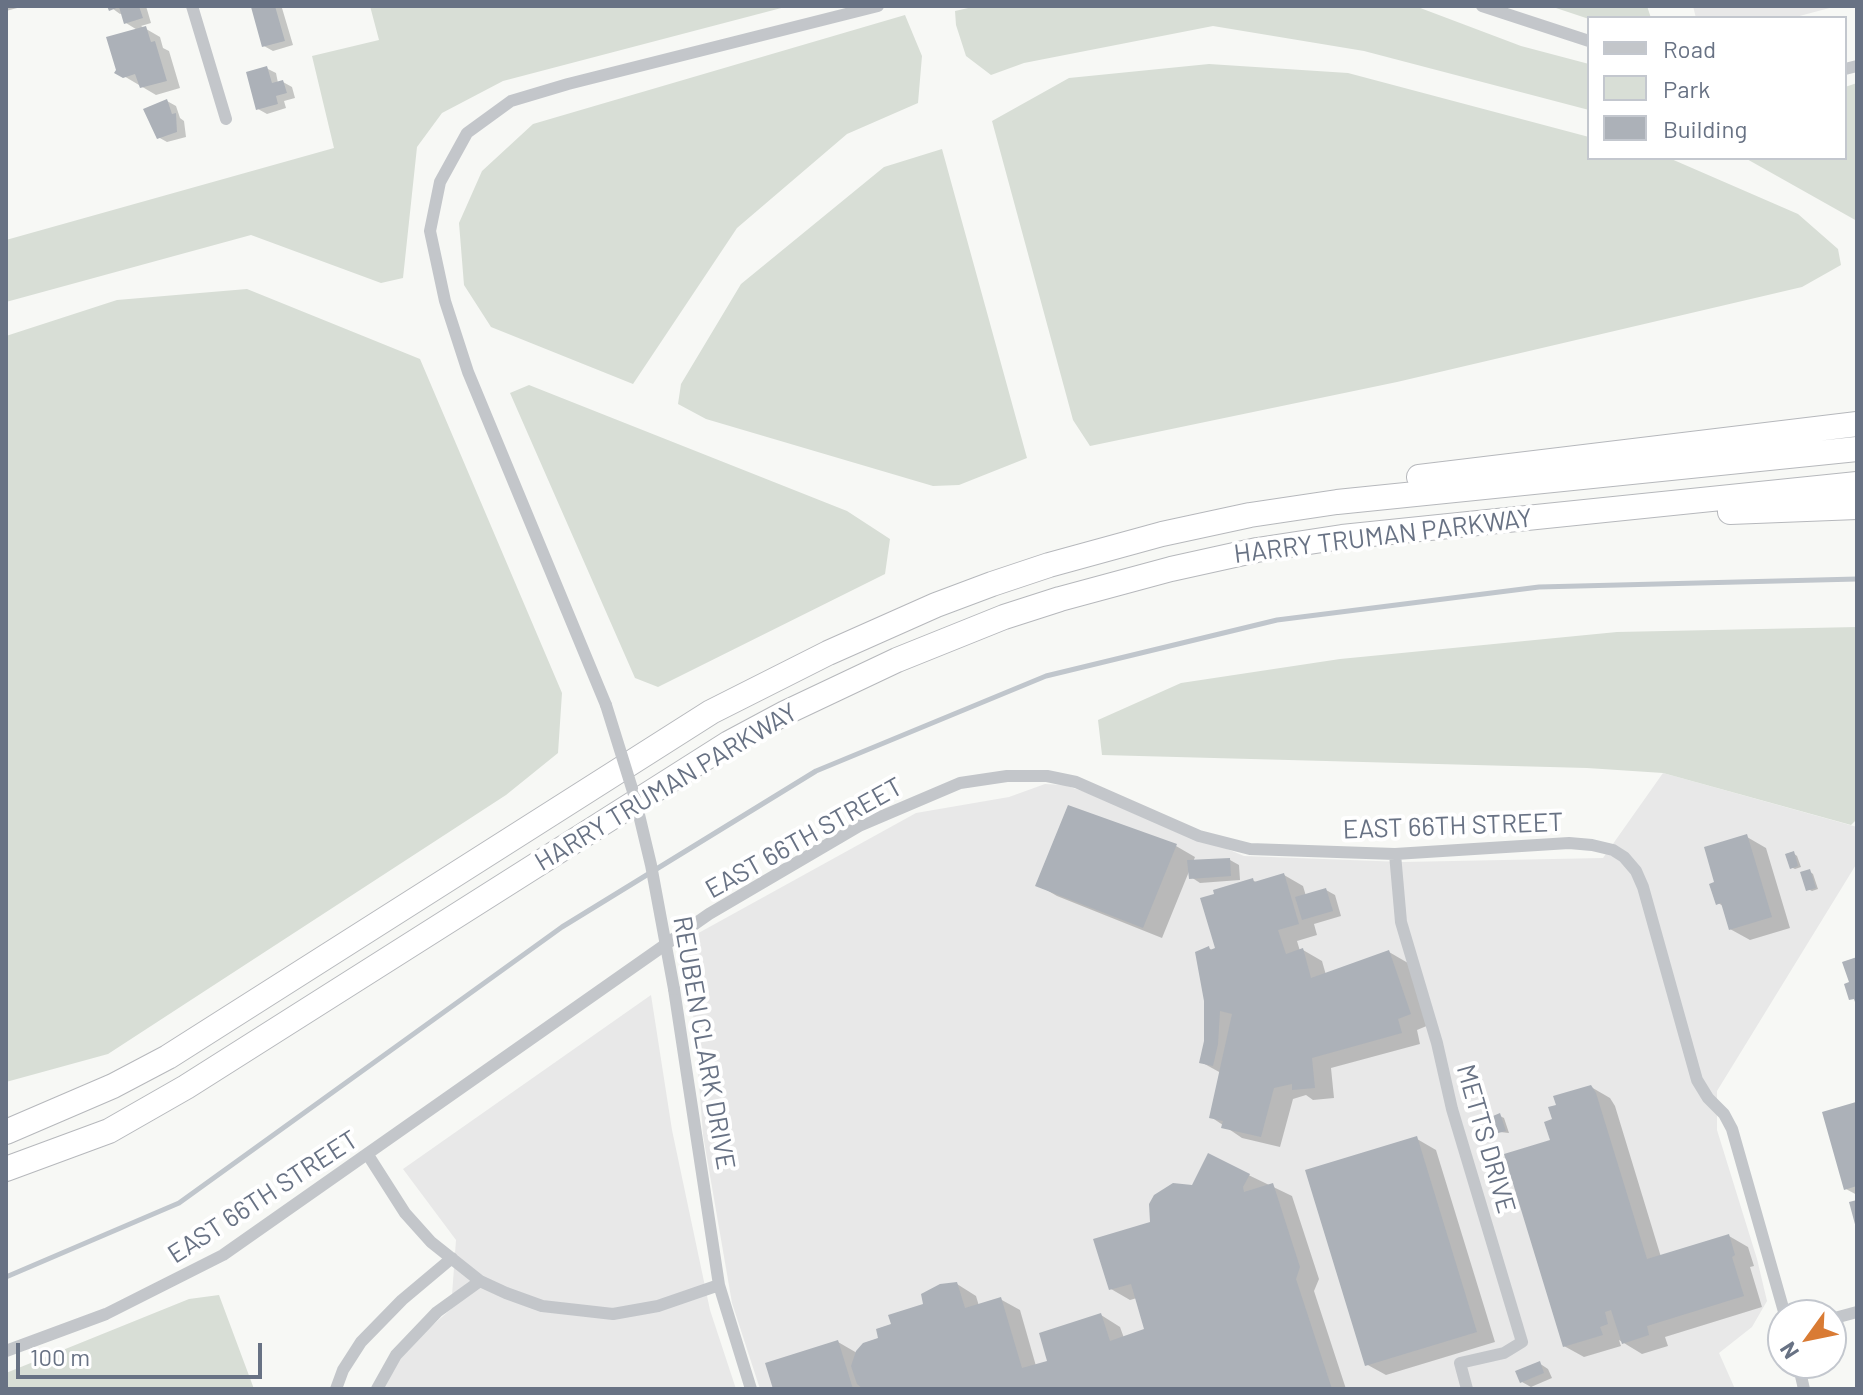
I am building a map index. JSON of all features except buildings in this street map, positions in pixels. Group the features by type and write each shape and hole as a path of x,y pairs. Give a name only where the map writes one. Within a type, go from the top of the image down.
{"highway":[{"path":"1162,534 1334,492 1455,471 1857,424"},
{"name":"HARRY TRUMAN PARKWAY","path":"6,1132 60,1111 168,1057 711,712 769,681 936,605 1049,565 1162,534 1250,515 1337,502 1857,449"},
{"name":"HARRY TRUMAN PARKWAY","path":"6,1169 109,1131 240,1055 729,743 832,690 937,643 1060,599 1257,550 1342,537 1857,484"},
{"path":"1563,513 1711,513 1857,507"},
{"path":"6,1184 109,1131"}],"street":[{"path":"192,6 226,119"},
{"name":"REUBEN CLARK DRIVE","path":"751,1389 719,1285 674,989 638,811 606,705 468,372 445,301 430,231 440,182 467,133 511,101 878,6"},
{"path":"1482,6 1587,40"},
{"name":"EAST 66TH STREET","path":"6,1351 106,1314 223,1255 709,914 859,826 960,783 1007,776 1047,776 1076,782 1199,836 1250,849 1395,854 1569,843 1613,850 1633,866 1643,887 1697,1080 1732,1129 1780,1299"},
{"name":"METTS DRIVE","path":"1395,854 1401,922 1437,1043 1452,1109 1522,1342 1504,1353 1460,1363 1467,1389"},
{"path":"368,1155 405,1213 431,1242 480,1281 542,1306 613,1314 658,1306 719,1285"},
{"path":"336,1389 343,1370 361,1342 402,1300 452,1258"},
{"path":"377,1389 396,1355 437,1312 480,1281"}],"shaded area":[{"path":"1693,6 1837,6 1800,16 1696,16"},
{"path":"1663,773 1857,827 1857,863 1717,1091 1717,1130 1767,1301 1752,1327 1719,1353 1735,1389 760,1389 732,1303 703,1135 684,941 916,813 1009,797 1045,784 1064,785 1112,801 1244,856 1403,862 1603,858"},
{"path":"651,995 672,1130 710,1310 736,1389 383,1389 390,1363 451,1309 456,1240 403,1169"}],"green space":[{"path":"370,6 789,6 503,81 442,113 417,147 403,278 381,283 251,235 6,302 6,240 334,148 312,56 379,40"},
{"path":"977,6 1415,6 1521,46 1587,63 1587,109 1364,51 1213,26 1024,63 991,75 966,56 955,11"},
{"path":"1550,6 1647,6 1650,16 1587,16"},
{"path":"905,15 922,56 918,103 847,134 737,228 633,384 491,327 464,285 459,223 482,171 533,124"},
{"path":"1209,64 1348,73 1587,136 1587,160 1674,160 1798,214 1838,249 1841,265 1802,287 1397,382 1090,446 1073,420 992,121 1069,78"},
{"path":"1857,83 1857,221 1749,160 1847,160 1847,86"},
{"path":"942,149 1027,458 959,485 933,486 706,419 678,404 681,384 741,284 884,167"},
{"path":"247,289 420,359 562,693 558,753 506,795 108,1054 6,1082 6,336 117,300"},
{"path":"529,385 847,511 890,539 885,574 658,687 635,678 510,393"},
{"path":"1857,627 1857,819 1851,825 1663,773 1587,768 1102,755 1098,720 1181,683 1340,659 1617,632"},
{"path":"219,1295 254,1389 6,1389 6,1373 189,1299"}],"waterway":[{"path":"6,1277 179,1203 562,927 816,771 1046,676 1277,620 1539,587 1857,579"}]}
